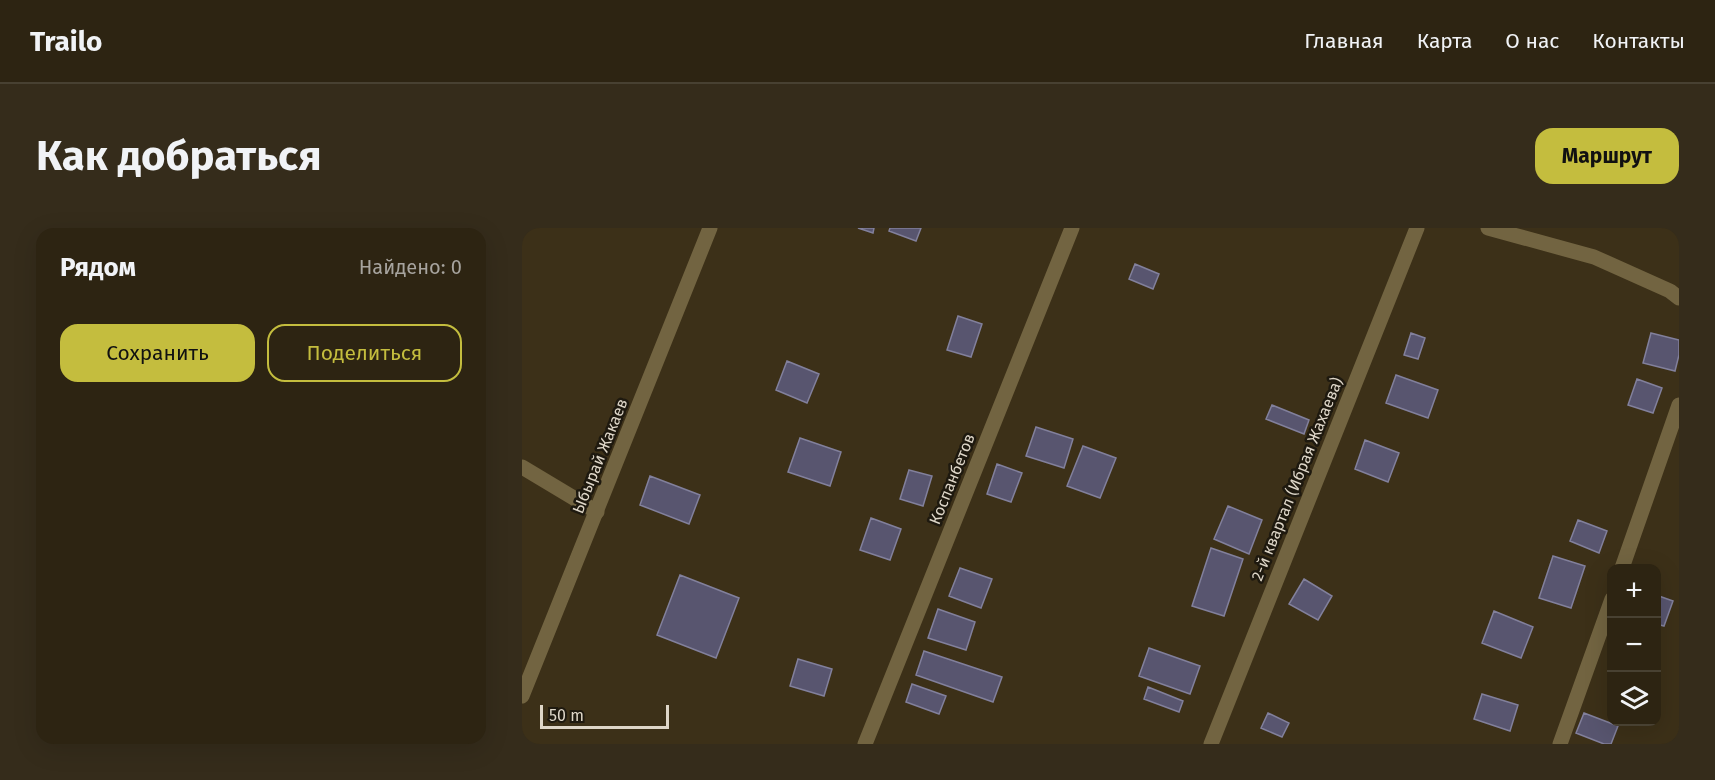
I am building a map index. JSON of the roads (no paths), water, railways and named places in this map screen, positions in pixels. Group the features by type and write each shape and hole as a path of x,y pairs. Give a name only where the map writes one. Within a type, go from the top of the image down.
{"street":[{"name":"Ыбырай Жакаев","path":"522,696 710,228"},
{"name":"Коспанбетов","path":"865,744 1072,228"},
{"name":"2-й квартал (Ибрая Жахаева)","path":"1211,744 1417,228"},
{"path":"1488,228 1594,257 1670,291 1679,298"},
{"path":"1623,564 1679,405"},
{"path":"522,467 597,512"},
{"path":"1560,744 1607,610"}]}
